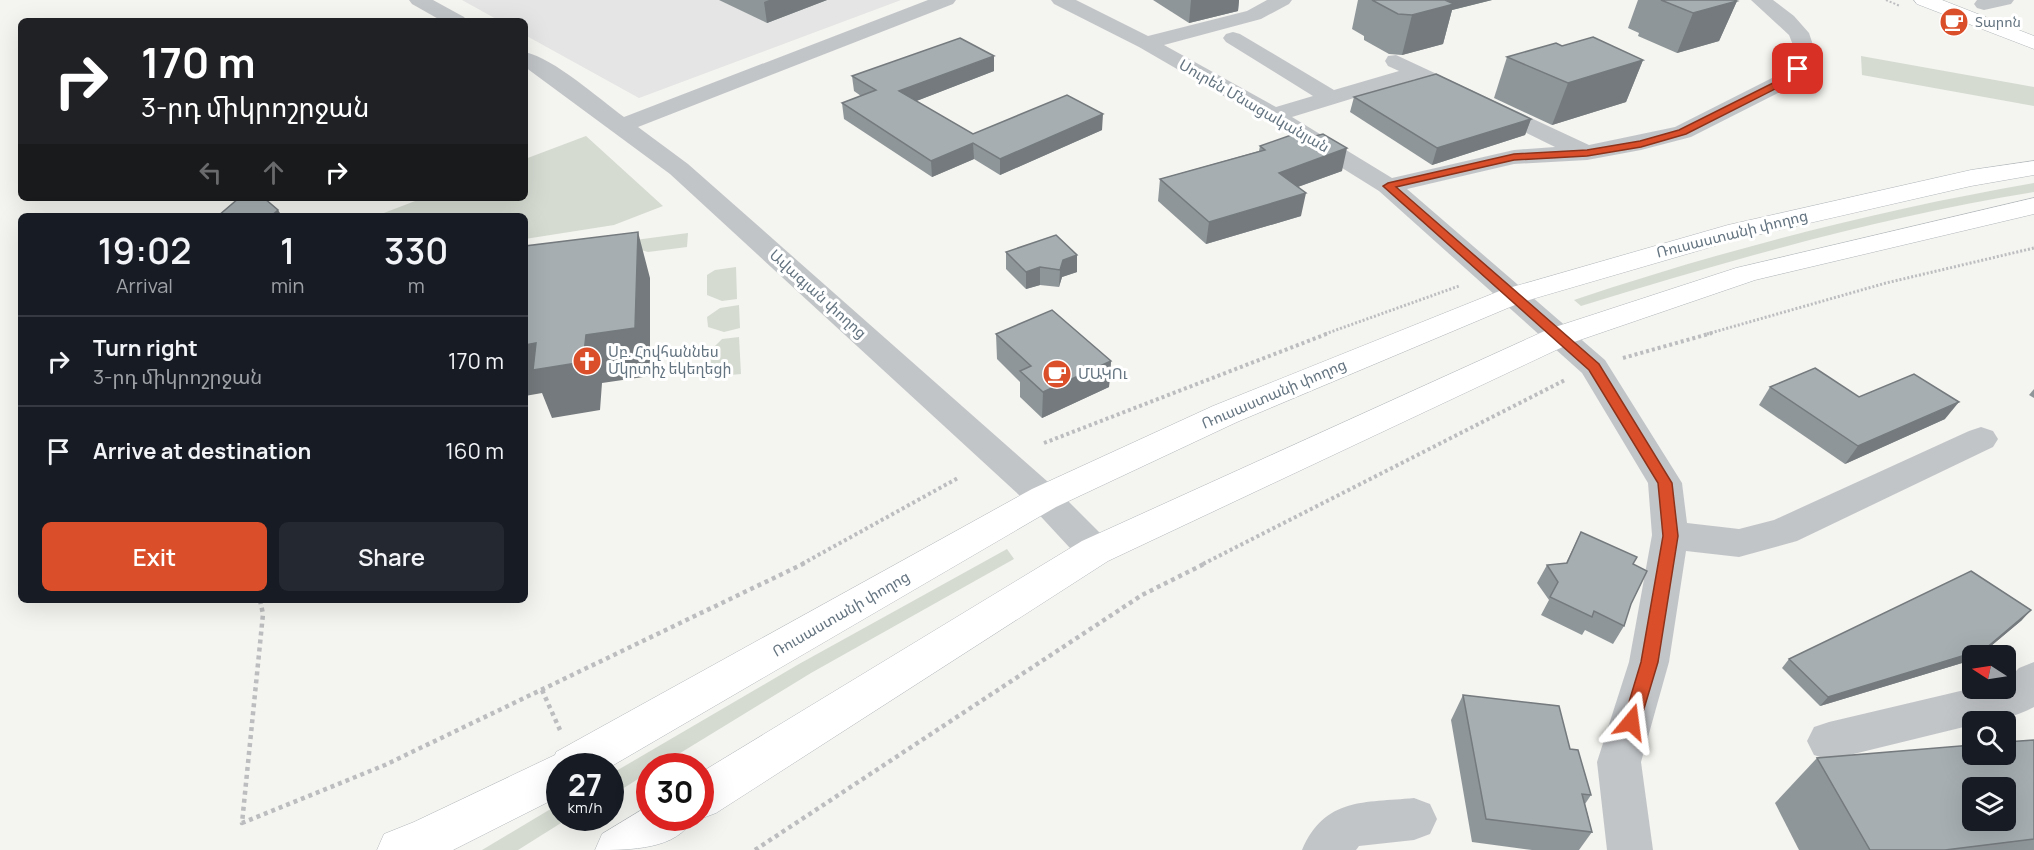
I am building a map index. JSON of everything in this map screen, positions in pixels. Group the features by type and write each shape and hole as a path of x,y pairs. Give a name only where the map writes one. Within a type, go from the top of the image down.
{"main road":[{"path":"1924,0 2034,43"},
{"path":"1978,2 2034,23"},
{"name":"Ռուսաստանի փողոց","path":"595,753 1044,498 1501,285 1971,178 2034,168"},
{"path":"714,789 1095,550 1560,336 1746,274 2034,206"},
{"path":"400,850 428,839 546,781"},
{"path":"618,850 649,831"}],"street":[{"path":"419,0 452,18"},
{"path":"621,126 946,0"},
{"name":"Սուրեն Մնացականյան","path":"1061,0 1146,43 1273,115 1388,186 1594,367 1665,483 1670,536 1649,662 1620,762 1630,850"},
{"path":"1146,43 1254,15 1282,0"},
{"path":"1388,186 1514,157 1587,153 1641,144 1683,132 1780,83 1798,69 1803,45 1799,33 1787,20 1761,0"},
{"path":"1978,2 2004,0"},
{"path":"1233,38 1332,98"},
{"name":"Ավագյան փողոց","path":"528,60 546,70 679,169 1044,498 1095,550"},
{"path":"1396,60 1587,153"},
{"path":"1273,115 1417,72"},
{"path":"1670,536 1739,543 1784,531 1981,439"},
{"path":"1828,741 2018,696 2034,680"},
{"path":"1324,850 1348,826 1414,819"}],"path":[{"path":"1622,358 1886,283 2034,248"},
{"path":"1044,443 1266,355 1501,285"},
{"path":"755,850 1142,595 1568,379"},
{"path":"260,603 262,614 242,823 385,765 783,575 958,478"}],"shaded area":[{"path":"462,0 901,0 639,98 528,37 528,18 495,18"},
{"path":"1861,56 2034,87 2034,106 1862,75"},
{"path":"586,136 663,206 614,225 528,239 528,213 384,213 415,201 528,201 528,158"},
{"path":"2034,183 2034,192 1919,214 1806,241 1581,306 1574,300 1687,264 1801,233 1917,206"},
{"path":"688,233 687,247 648,252 634,248 635,240"},
{"path":"736,267 737,299 722,301 707,295 707,275 715,270"},
{"path":"739,305 740,328 724,332 708,327 707,317 720,308"},
{"path":"739,337 741,374 720,376 712,372 710,351 722,339"},
{"path":"1007,549 1014,559 811,673 680,753 647,753 799,664"},
{"path":"636,759 636,780 624,788 624,766"},
{"path":"546,812 546,831 548,831 518,850 482,850"}],"building":[{"path":"1372,0 1445,0 1454,4 1412,15 1398,14"},
{"path":"1661,0 1734,0 1737,1 1693,13"},
{"path":"1593,37 1643,60 1568,83 1507,57 1556,43 1562,46"},
{"path":"960,38 994,56 899,91 973,134 1067,95 1103,114 1000,159 973,143 931,161 842,103 876,90 852,76"},
{"path":"1436,74 1531,119 1437,148 1354,97"},
{"path":"1294,134 1303,139 1323,134 1347,148 1279,173 1306,193 1209,222 1160,179 1265,150 1260,146"},
{"path":"236,201 268,201 278,210 274,213 222,213"},
{"path":"638,232 635,328 586,335 583,362 533,370 536,343 528,344 528,246"},
{"path":"1056,235 1077,255 1063,260 1060,270 1040,267 1026,272 1006,252"},
{"path":"1052,310 1111,361 1043,392 1020,371 1031,366 996,334"},
{"path":"1815,368 1859,397 1914,374 1959,402 1858,446 1770,387"},
{"path":"1581,532 1637,557 1633,564 1647,571 1631,604 1624,626 1594,611 1592,617 1550,597 1558,582 1547,565 1567,563"},
{"path":"1971,571 2031,610 1990,645 1962,645 1962,656 1828,697 1789,659"},
{"path":"1463,695 1559,706 1570,749 1578,750 1591,795 1582,794 1592,832 1486,819"},
{"path":"2034,740 2034,839 1945,850 1870,850 1817,758 1962,746 1962,765 2016,765 2016,741"}],"place":[{"name":"Տարոն","path":"1954,22"},
{"name":"Սբ. Հովհաննես Մկրտիչ եկեղեցի","path":"587,361"},
{"name":"ՄԱԿՈւ","path":"1057,374"}],"route":[{"path":"1631,722 1649,662 1670,536 1665,483 1594,367 1388,186 1514,157 1587,153 1641,144 1683,132 1715,117 1780,83 1798,69"}]}
